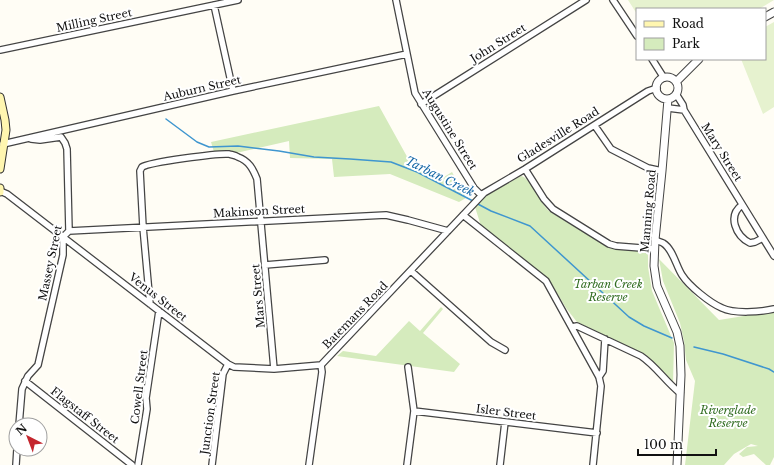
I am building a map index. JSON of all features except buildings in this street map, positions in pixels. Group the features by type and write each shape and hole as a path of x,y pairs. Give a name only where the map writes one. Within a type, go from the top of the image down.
{"main road":[{"path":"0,97 6,125 0,169"}],"street":[{"name":"Milling Street","path":"0,50 238,0"},
{"name":"Augustine Street","path":"396,0 413,86 421,104 480,196"},
{"name":"John Street","path":"421,104 586,0"},
{"path":"613,0 636,34"},
{"path":"214,5 233,91"},
{"name":"Auburn Street","path":"4,144 105,122 233,91 407,54"},
{"path":"653,60 664,78"},
{"path":"676,82 698,60"},
{"path":"664,78 670,78 676,82 678,89 676,94 668,99 660,96 657,88 659,82 664,78"},
{"name":"Gladesville Road","path":"472,205 480,196 595,126 648,91 657,88"},
{"name":"Mary Street","path":"676,94 683,105 684,110 774,256"},
{"name":"Manning Road","path":"668,99 654,249 654,266 657,286 677,332 680,346 677,465"},
{"path":"668,108 684,110"},
{"path":"595,126 611,149 648,168 662,171"},
{"name":"Massey Street","path":"20,417 25,380 38,365 62,255 63,237 68,231 67,149 65,143 61,137 40,140 25,139"},
{"name":"Mars Street","path":"143,227 140,171 142,167 147,164 228,154 243,159 249,164 253,169 257,180 274,369"},
{"path":"525,169 549,205 609,244 616,246 654,249"},
{"name":"Venus Street","path":"0,192 7,194 228,364 234,367 274,369 321,365"},
{"name":"Batemans Road","path":"309,465 322,372 321,365 472,205"},
{"path":"742,205 735,212 733,217 738,231 743,238 750,243 763,238"},
{"name":"Makinson Street","path":"68,231 386,215 448,231"},
{"path":"463,215 546,281 599,377 601,386 594,465"},
{"path":"143,227 150,304"},
{"path":"655,240 663,243 669,248 688,283 722,309 762,312 774,309"},
{"path":"265,265 325,260"},
{"path":"411,271 490,342 505,350"},
{"name":"Cowell Street","path":"138,465 146,409 146,398 160,311"},
{"path":"572,327 577,326 645,359 671,386 680,392"},
{"path":"599,377 603,371 605,339"},
{"name":"Junction Street","path":"212,465 224,374 228,364"},
{"path":"406,465 414,411 408,367"},
{"name":"Flagstaff Street","path":"25,380 132,465"},
{"name":"Isler Street","path":"414,411 597,433"},
{"path":"500,465 505,422"}],"green space":[{"path":"628,0 774,0 761,8 636,8 636,12"},
{"path":"774,22 774,107 763,114 741,60 766,60 766,26"},
{"path":"379,106 410,162 444,177 452,172 466,198 459,202 390,174 334,177 332,159 290,158 289,141 236,153 214,152 211,142"},
{"name":"Tarban Creek Reserve","path":"521,176 532,186 549,211 609,248 648,253 648,267 652,291 674,343 673,385 646,355 577,322 545,276 481,226 475,207 488,194"},
{"name":"Riverglade Reserve","path":"659,259 719,320 774,311 774,457 770,465 766,465 754,454 743,457 739,454 747,447 758,446 751,444 734,454 724,465 685,465 695,381 686,360 680,323 663,281"},
{"path":"441,307 443,309 423,333 460,364 454,372 337,356 343,351 376,356 409,321 420,331"}],"waterway":[{"name":"Tarban Creek","path":"166,119 197,142 209,147 238,146 314,157 391,162 417,172 473,201"},
{"name":"Tarban Creek","path":"476,203 491,211 530,226 629,317 644,326 672,338"},
{"name":"Tarban Creek","path":"694,347 723,354 774,372"}]}
